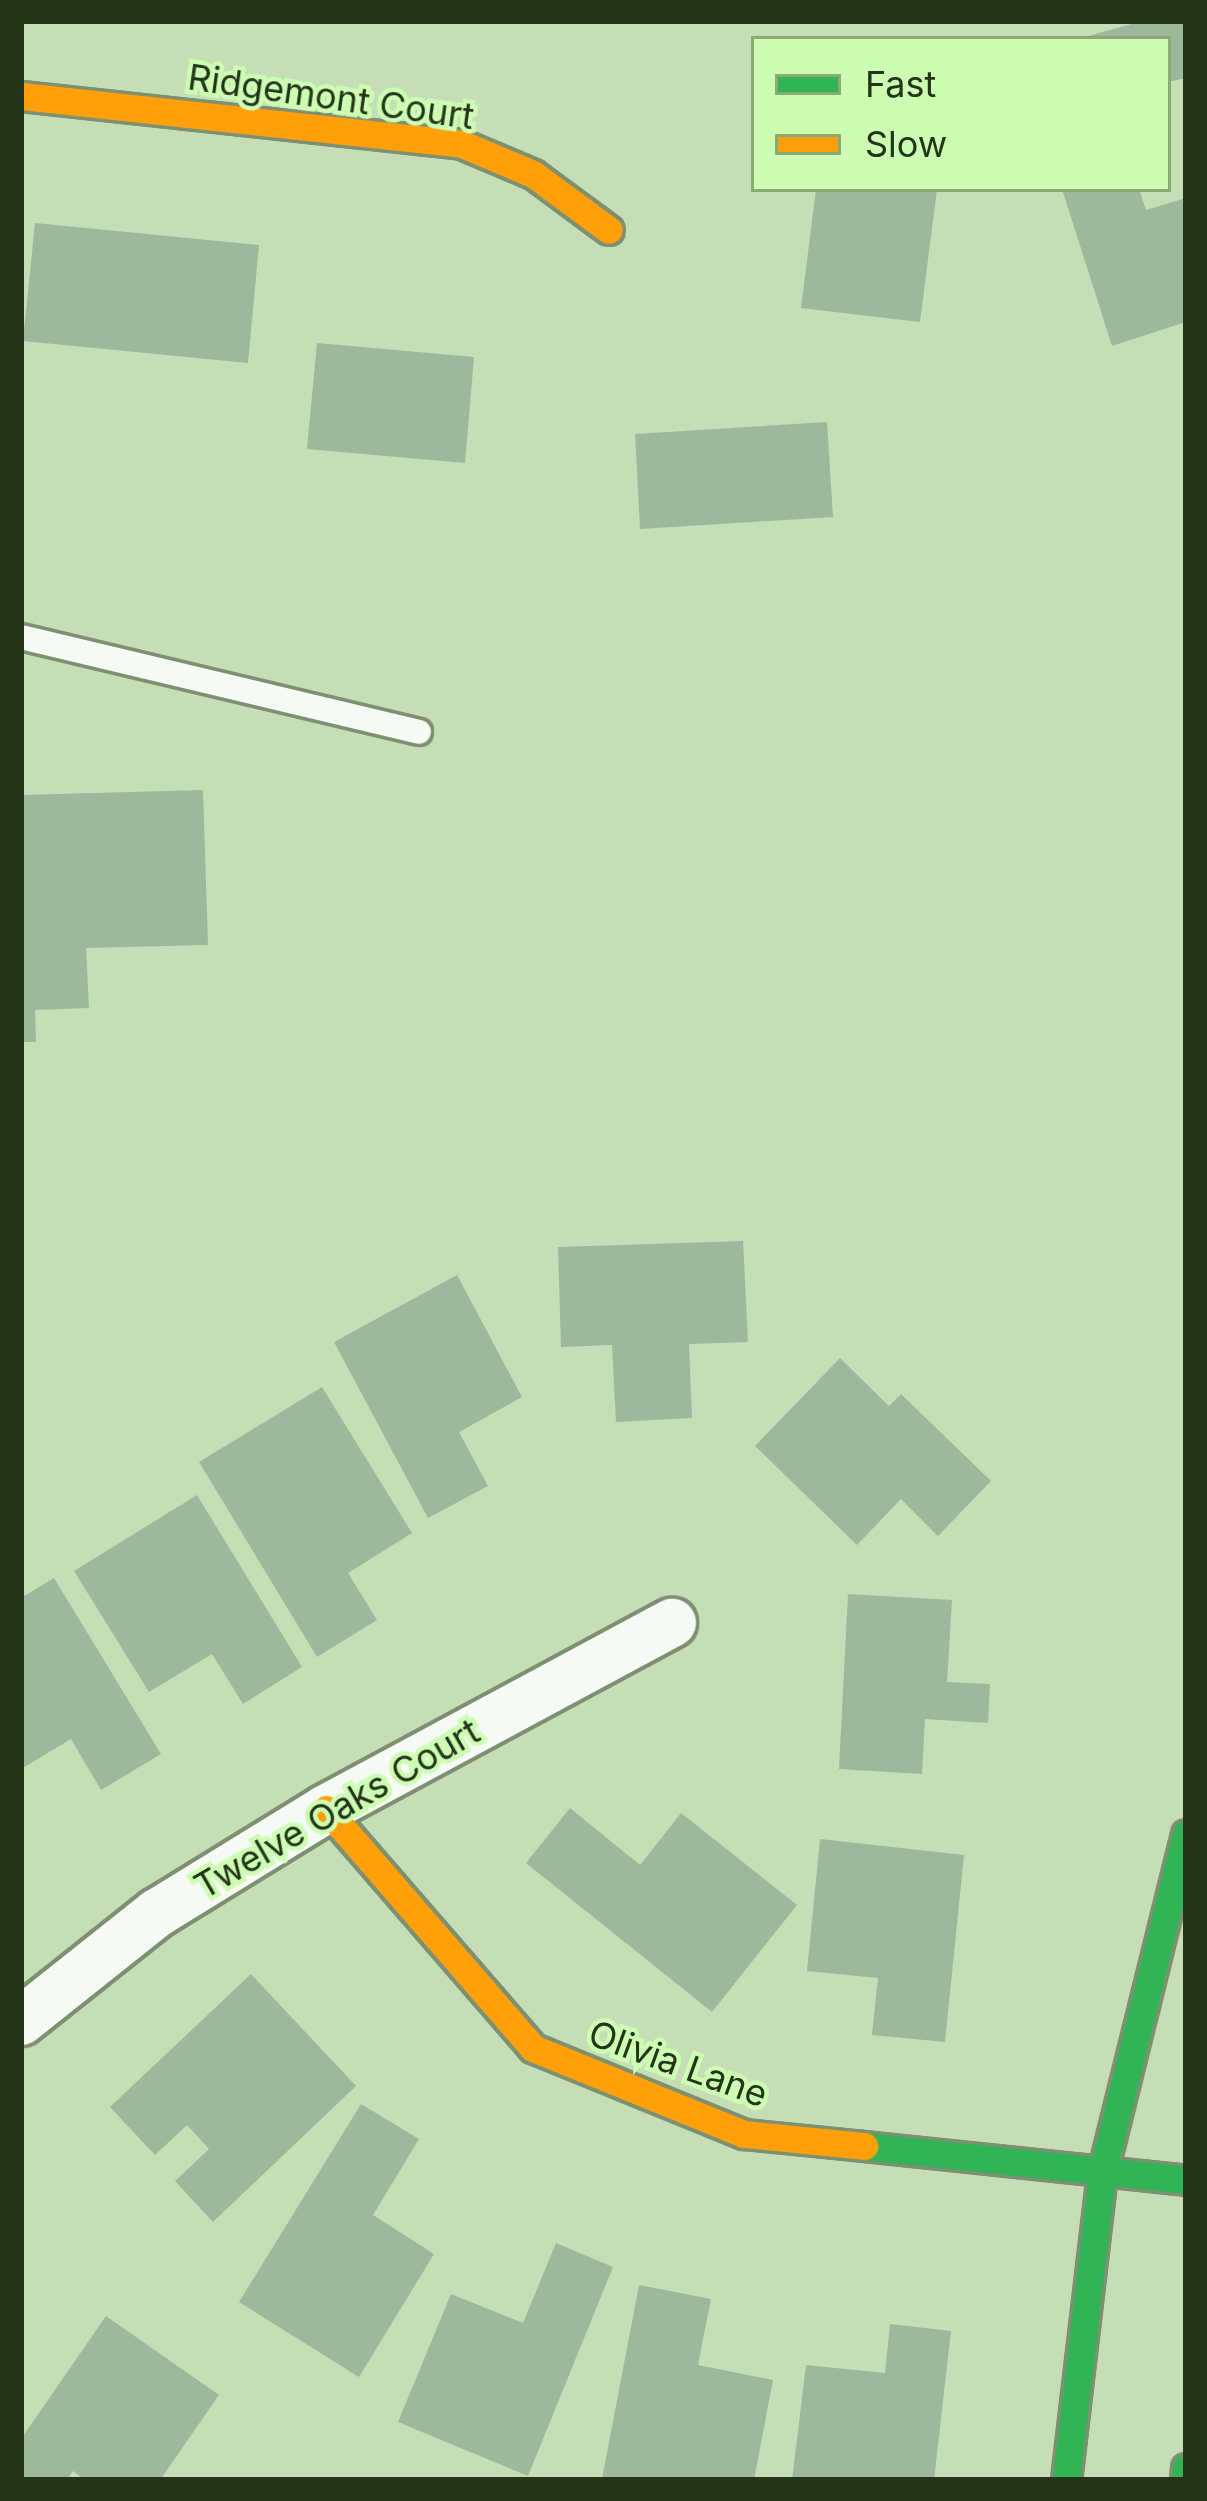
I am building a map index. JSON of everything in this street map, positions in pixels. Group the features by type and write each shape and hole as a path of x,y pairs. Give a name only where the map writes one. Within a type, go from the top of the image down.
{"street":[{"name":"Ridgemont Court","path":"21,96 462,144 532,175 609,230"},
{"name":"Twelve Oaks Court","path":"21,2021 157,1913 326,1809 672,1623"},
{"name":"Olivia Lane","path":"326,1809 533,2048 744,2134 1186,2180"},
{"path":"1066,2480 1102,2174 1186,1834"},
{"path":"1185,2480 1186,2468"}],"lane":[{"path":"21,637 419,732"}],"building":[{"path":"1142,21 1186,21 1186,78 1171,81 1171,36 1089,36"},
{"path":"816,192 937,192 920,322 801,308"},
{"path":"1063,192 1140,192 1146,210 1186,198 1186,322 1112,346"},
{"path":"35,223 259,245 248,363 23,341"},
{"path":"317,343 474,357 465,463 307,449"},
{"path":"827,422 833,517 640,529 635,434"},
{"path":"203,790 208,945 86,948 89,1008 35,1010 36,1042 21,1042 21,795"},
{"path":"743,1241 748,1342 689,1344 692,1418 616,1422 612,1345 561,1347 558,1247"},
{"path":"457,1275 522,1397 459,1432 488,1486 428,1518 334,1342"},
{"path":"840,1358 889,1406 901,1394 991,1481 938,1536 901,1499 857,1545 755,1446"},
{"path":"322,1387 412,1533 348,1573 377,1620 317,1657 199,1462"},
{"path":"197,1495 302,1667 243,1704 212,1654 149,1692 74,1571"},
{"path":"54,1578 161,1754 101,1790 71,1739 21,1769 21,1598"},
{"path":"848,1594 952,1600 947,1682 990,1684 988,1723 925,1719 922,1774 839,1769"},
{"path":"570,1808 640,1865 681,1813 797,1905 712,2012 526,1863"},
{"path":"820,1839 964,1855 945,2042 872,2035 878,1978 807,1971"},
{"path":"251,1974 356,2086 213,2222 175,2181 209,2149 187,2125 155,2155 110,2107"},
{"path":"361,2104 419,2139 373,2215 434,2254 359,2377 239,2302"},
{"path":"556,2243 613,2267 528,2476 398,2422 451,2294 523,2323"},
{"path":"639,2285 711,2299 698,2365 773,2380 754,2480 602,2479"},
{"path":"106,2316 219,2395 160,2480 85,2480 73,2471 67,2480 21,2480 21,2439"},
{"path":"890,2324 951,2331 934,2480 792,2480 806,2365 885,2373"}],"traffic: fast":[{"path":"1066,2480 1102,2174 1186,1834"},
{"path":"864,2146 1186,2180"},
{"path":"1185,2480 1186,2468"}],"traffic: slow":[{"path":"21,96 462,144 533,174 609,230"},
{"path":"326,1809 533,2048 744,2134 864,2146"}]}
